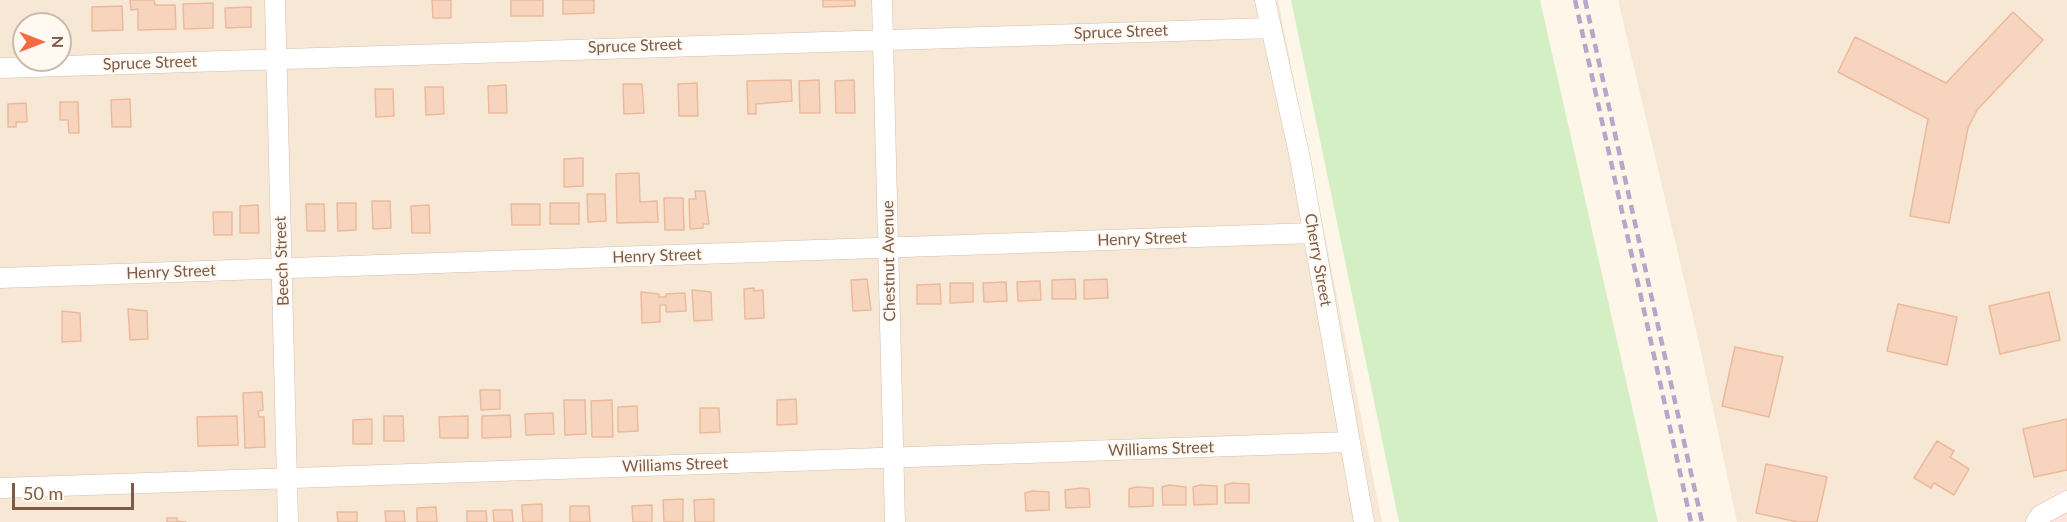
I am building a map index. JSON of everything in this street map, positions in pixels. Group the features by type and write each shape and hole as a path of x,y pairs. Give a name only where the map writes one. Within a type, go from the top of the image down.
{"street":[{"name":"Beech Street","path":"275,0 288,522"},
{"name":"Chestnut Avenue","path":"882,0 895,522"},
{"name":"Cherry Street","path":"1265,0 1300,158 1364,522"},
{"name":"Spruce Street","path":"0,69 1271,27"},
{"name":"Henry Street","path":"0,278 1313,233"},
{"name":"Williams Street","path":"0,488 1350,442"},
{"path":"2036,522 2041,515 2067,501"}],"shaded area":[{"path":"0,0 1278,0 1382,522 0,522"},
{"path":"1618,0 2067,0 2067,487 2055,489 2037,504 2024,522 1737,522 1700,347"},
{"path":"2067,487 2067,522 2024,522 2037,504 2055,489"}],"green space":[{"path":"1291,0 1540,0 1658,522 1399,522"}],"building":[{"path":"130,0 154,0 155,5 175,5 176,29 138,30 138,9 131,10"},
{"path":"432,0 451,0 451,18 433,18"},
{"path":"511,0 543,0 543,16 511,16"},
{"path":"563,0 594,0 594,13 563,14"},
{"path":"823,0 855,0 855,6 823,7"},
{"path":"213,3 213,28 184,29 183,4"},
{"path":"122,6 123,30 92,31 92,7"},
{"path":"251,7 251,27 226,28 225,8"},
{"path":"2013,12 2043,40 1977,110 1968,128 1949,223 1910,216 1928,119 1838,72 1855,37 1946,83"},
{"path":"791,80 792,101 756,104 756,114 748,114 747,81"},
{"path":"819,80 820,113 800,113 799,81"},
{"path":"854,80 855,113 836,113 835,81"},
{"path":"697,83 698,116 679,116 678,84"},
{"path":"623,84 642,84 644,113 624,114"},
{"path":"506,85 507,113 489,113 488,86"},
{"path":"425,87 443,87 444,114 426,115"},
{"path":"375,89 393,89 394,116 376,117"},
{"path":"130,99 131,127 112,127 111,100"},
{"path":"60,102 78,102 79,133 69,133 68,120 60,120"},
{"path":"26,103 27,122 16,122 16,127 8,127 8,104"},
{"path":"583,158 583,186 564,187 564,159"},
{"path":"639,173 640,202 657,201 658,222 617,223 616,174"},
{"path":"695,191 705,191 709,224 703,224 703,228 690,229 689,199 696,199"},
{"path":"587,194 605,194 606,221 588,222"},
{"path":"664,198 683,198 684,230 665,230"},
{"path":"372,201 390,201 391,228 373,229"},
{"path":"337,203 356,203 356,230 338,231"},
{"path":"550,203 579,203 579,224 550,224"},
{"path":"306,204 324,204 325,231 307,231"},
{"path":"511,204 540,204 540,225 512,225"},
{"path":"258,205 259,233 240,233 240,206"},
{"path":"429,205 430,233 412,233 411,206"},
{"path":"213,212 232,212 232,235 214,235"},
{"path":"867,279 871,310 853,311 851,280"},
{"path":"1075,279 1076,299 1052,299 1052,280"},
{"path":"1107,279 1108,298 1084,299 1084,280"},
{"path":"1040,281 1041,300 1018,301 1017,282"},
{"path":"1006,282 1007,301 984,302 983,283"},
{"path":"950,283 973,283 973,302 950,303"},
{"path":"940,284 941,304 917,304 917,285"},
{"path":"754,288 754,291 763,290 764,318 745,319 744,289"},
{"path":"692,290 711,292 712,320 694,321"},
{"path":"641,292 659,294 659,297 666,297 666,294 685,293 686,311 666,312 666,305 660,305 660,322 642,323"},
{"path":"2049,292 2060,340 2000,354 1989,306"},
{"path":"1898,304 1957,317 1947,365 1887,351"},
{"path":"128,309 147,311 148,339 130,340"},
{"path":"62,311 80,313 81,341 62,342"},
{"path":"1735,347 1783,357 1769,417 1722,406"},
{"path":"480,390 500,390 500,409 481,410"},
{"path":"262,392 263,410 258,411 259,417 264,417 265,447 245,448 243,393"},
{"path":"796,399 797,424 777,425 777,400"},
{"path":"564,400 585,400 586,434 565,435"},
{"path":"612,400 613,437 592,437 591,401"},
{"path":"637,406 638,431 618,432 618,407"},
{"path":"700,408 719,408 720,432 700,433"},
{"path":"553,413 554,434 526,435 525,414"},
{"path":"510,415 511,437 482,438 482,416"},
{"path":"237,416 238,445 198,446 197,417"},
{"path":"384,416 403,416 404,441 384,441"},
{"path":"468,416 468,438 440,438 439,417"},
{"path":"372,419 372,444 353,444 353,420"},
{"path":"2067,419 2067,470 2034,477 2023,429"},
{"path":"1937,441 1954,451 1950,457 1969,469 1954,495 1934,483 1931,488 1914,478"},
{"path":"1766,464 1827,477 1817,522 1798,522 1756,513"},
{"path":"1249,484 1249,503 1225,503 1225,485"},
{"path":"1169,485 1186,487 1186,505 1163,505 1162,487"},
{"path":"1217,486 1217,504 1194,505 1193,487"},
{"path":"1153,488 1153,506 1129,507 1129,489"},
{"path":"1089,489 1090,507 1066,508 1065,490"},
{"path":"1049,492 1049,510 1026,511 1025,493"},
{"path":"683,499 683,522 664,522 663,500"},
{"path":"714,499 714,522 695,522 694,500"},
{"path":"542,504 542,522 523,522 522,505"},
{"path":"652,505 652,522 633,522 632,506"},
{"path":"570,506 589,506 590,522 570,522"},
{"path":"436,507 437,522 417,522 417,508"},
{"path":"493,510 512,510 513,522 494,522"},
{"path":"385,511 404,511 405,522 386,522"},
{"path":"467,511 486,511 487,522 467,522"},
{"path":"337,512 357,512 357,522 338,522"},
{"path":"167,518 177,518 177,521 186,522 167,522"}],"railway":[{"path":"1575,0 1691,522"},
{"path":"1585,0 1702,522"}]}
